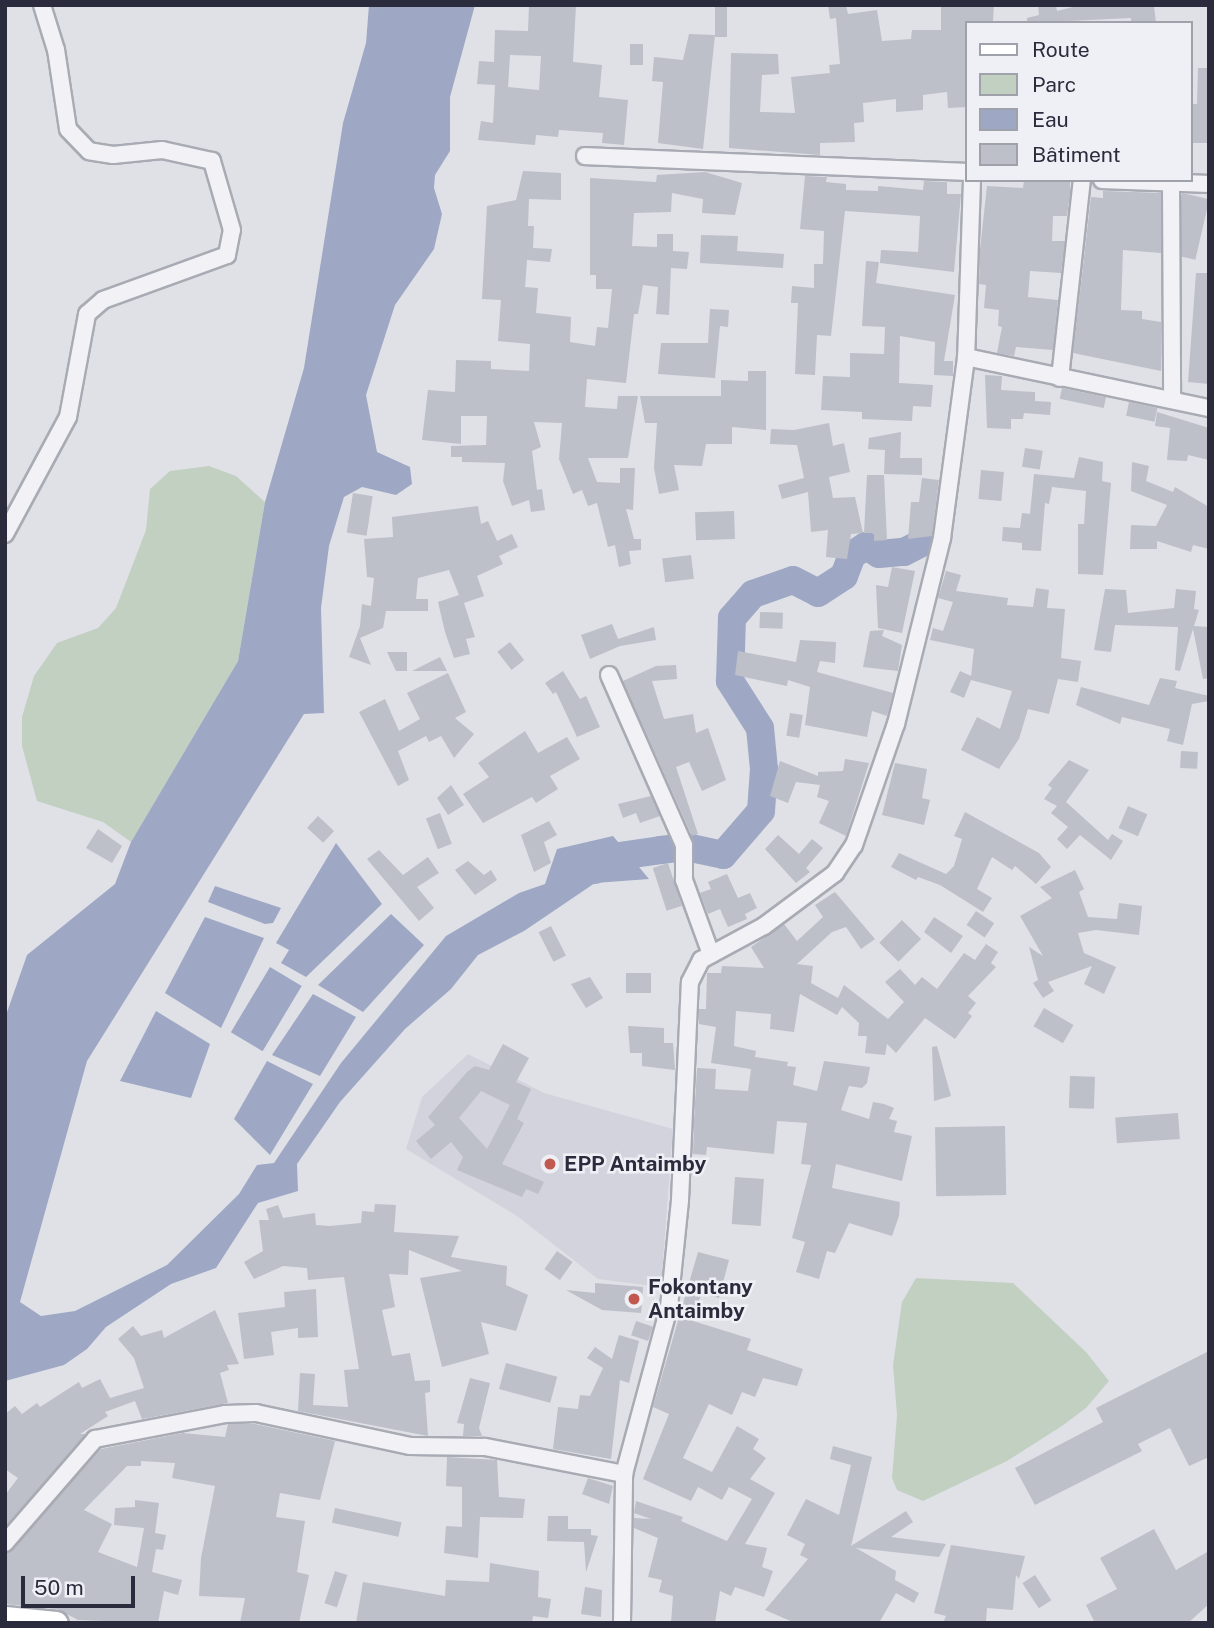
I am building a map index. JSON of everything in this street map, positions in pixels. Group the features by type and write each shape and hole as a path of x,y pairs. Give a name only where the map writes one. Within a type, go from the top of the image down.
{"street":[{"path":"5,534 68,417 87,314 103,300 227,255 232,230 212,161 162,150 113,155 89,151 68,129 56,50 42,5"},
{"path":"585,156 965,172"},
{"path":"622,1623 624,1474 669,1307 680,1200 690,982 701,960 764,926 825,881 854,845 896,724 943,533 966,357 972,182"},
{"path":"1060,378 1082,182"},
{"path":"1148,182 1209,184"},
{"path":"1171,183 1172,400"},
{"path":"966,357 1209,408"},
{"path":"610,675 684,848 684,880 711,954"},
{"path":"5,1543 95,1439 225,1414 256,1413 410,1446 485,1447 624,1474"},
{"path":"5,1618 56,1623"}],"shaded area":[{"name":"EPP Antaimby","path":"468,1054 544,1093 673,1129 661,1287 598,1279 517,1216 406,1149 422,1097"}],"green space":[{"path":"209,466 236,476 265,502 238,661 131,842 103,822 37,801 22,746 22,717 34,676 57,643 98,628 116,608 146,530 150,489 170,471"},
{"path":"916,1278 1013,1283 1086,1352 1109,1381 1086,1408 1062,1426 1007,1461 923,1501 897,1490 892,1478 897,1415 893,1365 902,1302"}],"water":[{"path":"369,5 475,5 450,97 450,151 435,175 434,188 442,214 434,249 395,305 366,395 377,452 410,467 412,484 396,495 362,487 344,497 329,546 321,608 324,713 304,714 87,1061 20,1302 41,1316 75,1311 167,1265 239,1194 257,1165 274,1163 341,1063 446,936 519,893 545,884 557,849 613,836 649,879 595,883 524,931 478,955 451,989 405,1029 340,1102 297,1164 298,1191 258,1203 216,1268 171,1284 106,1327 87,1349 64,1365 5,1381 5,1018 27,955 115,884 131,842 238,661 265,502 304,368 343,123 366,43"},
{"path":"336,843 382,904 306,977 281,963 289,950 276,943"},
{"path":"215,886 281,908 273,923 265,924 208,902"},
{"path":"391,914 424,945 363,1012 318,985"},
{"path":"205,917 264,938 221,1028 165,993"},
{"path":"270,967 302,986 263,1051 231,1032"},
{"path":"313,994 356,1017 320,1076 272,1055"},
{"path":"156,1011 210,1044 191,1098 120,1081"},
{"path":"267,1061 313,1084 270,1155 234,1119"}],"building":[{"path":"529,5 576,5 573,62 602,65 599,97 628,100 624,145 602,143 603,133 559,130 558,137 536,135 535,145 478,140 481,121 493,123 495,85 477,84 479,61 494,62 495,30 528,31","holes":["510,55 541,56 539,90 508,87"]},
{"path":"715,5 727,5 727,37 715,37"},
{"path":"828,5 846,5 848,14 877,10 882,41 911,39 912,30 941,30 941,5 994,5 993,21 965,21 965,107 948,108 947,92 923,95 923,110 896,112 896,99 863,103 864,122 854,123 855,142 820,143 820,155 729,148 731,53 778,54 779,74 762,75 760,112 795,113 791,77 830,73 829,65 840,64 836,18 830,19"},
{"path":"1038,5 1056,5 1057,11 1081,5 1154,6 1156,21 1131,21 1131,18 1027,21 1027,18 1039,15"},
{"path":"689,34 715,35 703,149 658,143 663,82 652,81 654,57 683,60"},
{"path":"630,44 643,44 643,65 630,65"},
{"path":"1198,68 1209,68 1209,143 1193,143 1193,104 1197,104"},
{"path":"523,171 561,173 561,200 529,199 528,226 534,226 533,248 552,249 550,262 527,260 525,287 538,288 536,313 571,317 570,342 595,346 597,327 608,328 612,289 596,289 596,275 590,275 590,178 656,182 657,175 705,172 742,183 735,215 702,213 703,199 672,193 671,212 634,213 632,246 657,247 657,234 673,234 673,251 689,252 687,269 671,268 669,315 656,314 658,287 643,285 638,314 634,314 626,383 587,379 585,407 617,409 618,396 638,396 628,458 588,458 597,482 620,483 620,468 635,468 633,510 626,509 634,539 641,539 641,550 629,551 631,564 619,567 615,545 608,547 597,503 588,506 582,490 573,494 559,459 562,423 534,422 541,447 532,451 537,490 542,489 545,510 531,512 529,500 512,506 503,481 505,463 462,462 462,457 451,457 451,446 486,445 487,416 461,416 461,444 422,440 428,390 455,392 456,360 491,361 491,369 529,371 530,344 498,341 501,300 482,299 487,206 516,200"},
{"path":"805,176 827,177 826,182 846,184 846,190 878,191 878,186 923,190 924,181 947,182 947,194 961,194 954,272 880,263 881,250 918,252 920,216 845,211 831,336 817,335 815,375 795,374 798,303 791,303 792,286 814,288 814,264 823,264 824,231 800,229"},
{"path":"1024,182 1070,182 1067,216 1053,216 1052,241 1065,241 1061,273 1030,271 1028,297 1058,300 1053,350 1016,347 1014,356 997,353 1002,327 998,326 999,310 984,308 986,285 979,284 980,249 987,186 1023,188"},
{"path":"1103,191 1161,193 1161,253 1123,250 1121,310 1142,311 1142,319 1161,322 1161,371 1073,353 1091,197 1103,198"},
{"path":"1182,193 1209,199 1195,260 1168,253"},
{"path":"701,235 738,236 737,251 784,254 783,268 700,263"},
{"path":"866,261 879,262 876,283 955,295 944,361 953,361 953,376 934,375 935,342 900,336 899,383 933,385 931,407 913,406 912,421 862,419 862,412 821,410 823,376 850,377 850,353 884,354 885,327 862,326"},
{"path":"1196,273 1209,273 1209,384 1188,382"},
{"path":"710,309 729,310 728,327 720,326 715,378 658,374 661,343 708,343"},
{"path":"748,371 766,371 766,430 732,427 732,444 706,444 702,466 674,465 679,490 659,494 654,468 657,423 645,423 640,396 721,396 721,380 748,381"},
{"path":"985,375 1002,376 1001,390 1035,392 1035,401 1051,402 1050,415 1024,413 1023,419 1011,419 1011,429 987,428"},
{"path":"1062,388 1106,397 1104,408 1060,399"},
{"path":"1129,402 1157,408 1154,422 1126,416"},
{"path":"1157,412 1209,428 1209,460 1188,455 1187,461 1167,460 1170,428 1155,426"},
{"path":"829,423 833,446 844,443 850,472 829,477 833,498 855,497 863,533 851,534 847,559 826,557 828,530 811,532 808,492 782,499 778,485 804,478 797,445 770,444 771,429 794,430"},
{"path":"901,432 900,458 922,458 922,475 884,474 885,450 868,449 869,438"},
{"path":"1025,448 1043,451 1040,470 1022,467"},
{"path":"1079,457 1103,462 1102,481 1111,483 1103,575 1078,574 1078,524 1084,524 1086,491 1052,487 1049,504 1045,503 1041,551 1022,550 1022,543 1002,541 1003,527 1020,528 1022,513 1030,514 1034,474 1074,478"},
{"path":"1132,462 1149,466 1146,481 1173,492 1175,487 1209,507 1209,549 1193,545 1191,552 1157,541 1157,549 1130,549 1131,525 1156,526 1167,505 1131,491"},
{"path":"981,470 1004,472 1001,501 978,499"},
{"path":"867,475 884,475 887,540 874,541 874,533 864,533"},
{"path":"922,478 939,480 932,536 908,539 911,502 919,502"},
{"path":"353,493 373,496 366,536 347,533"},
{"path":"478,506 481,524 488,521 497,541 512,534 518,547 499,556 503,564 477,576 484,596 464,603 475,637 466,639 470,654 454,658 445,632 438,602 459,595 449,570 418,578 416,599 428,599 428,611 386,611 383,628 360,638 371,665 349,657 360,626 362,604 371,606 374,578 367,577 364,539 393,537 392,517"},
{"path":"734,511 735,539 696,540 695,512"},
{"path":"691,555 694,579 665,582 662,559"},
{"path":"892,567 915,571 902,633 878,628 876,585 888,587"},
{"path":"946,571 961,575 956,591 1008,598 1007,605 1033,607 1036,588 1049,590 1047,608 1065,609 1061,658 1081,661 1078,682 1058,679 1049,714 1028,709 1019,739 999,769 961,750 977,717 1000,729 1012,691 971,680 964,698 950,692 960,671 971,676 974,649 930,640 933,628 943,631 953,602 938,598"},
{"path":"1105,589 1126,590 1128,613 1174,608 1176,589 1196,591 1194,609 1199,610 1194,626 1209,627 1209,678 1203,679 1193,629 1180,671 1175,670 1178,627 1115,625 1111,652 1094,650"},
{"path":"760,612 783,613 782,629 759,628"},
{"path":"612,624 618,639 654,627 656,640 620,646 590,659 581,635"},
{"path":"884,630 882,636 902,645 898,671 863,667 870,631"},
{"path":"800,640 836,642 835,663 820,661 817,672 893,693 887,716 872,711 867,737 805,725 810,687 788,680 787,686 735,675 738,651 796,662"},
{"path":"510,642 524,660 512,670 497,652"},
{"path":"387,652 407,652 407,671 396,671"},
{"path":"440,657 447,671 412,671"},
{"path":"676,665 677,679 652,681 664,719 693,714 696,733 708,728 726,780 702,791 689,762 676,767 698,834 692,836 623,681 656,666"},
{"path":"563,671 580,699 586,696 600,727 577,737 556,692 553,694 545,683"},
{"path":"448,673 466,712 455,718 474,734 454,758 441,736 429,742 426,736 398,751 409,780 398,786 359,712 385,699 399,731 420,719 407,693"},
{"path":"1160,678 1177,681 1175,688 1209,696 1209,701 1192,704 1183,745 1167,741 1170,729 1122,717 1120,724 1076,705 1081,687 1149,705"},
{"path":"790,713 803,715 799,738 786,736"},
{"path":"525,731 538,753 567,737 580,759 550,776 558,789 536,803 532,797 483,823 463,794 489,777 478,763"},
{"path":"1181,751 1198,752 1197,769 1180,768"},
{"path":"845,759 869,763 846,836 819,823 829,801 817,797 820,785 796,782 788,803 770,796 780,761 818,776 818,772 843,771"},
{"path":"1069,760 1089,770 1066,802 1108,840 1112,834 1123,841 1111,860 1080,835 1067,849 1057,839 1068,827 1051,813 1057,806 1044,799 1052,788 1048,785"},
{"path":"895,763 927,769 922,798 930,800 924,825 882,815"},
{"path":"451,785 464,805 448,815 437,798"},
{"path":"651,796 660,816 640,823 636,813 623,818 618,804"},
{"path":"1128,806 1147,814 1138,836 1119,828"},
{"path":"965,812 1039,853 1051,867 1036,884 1015,866 1012,870 992,857 977,889 992,898 983,912 940,885 918,877 916,880 891,867 899,853 946,874 954,866 962,839 954,836"},
{"path":"440,813 452,844 438,849 426,818"},
{"path":"318,816 334,831 323,843 307,828"},
{"path":"549,821 557,835 544,842 551,863 534,872 521,835"},
{"path":"98,829 122,846 112,863 86,848"},
{"path":"778,835 799,854 812,839 823,848 806,868 810,872 796,883 765,849"},
{"path":"379,850 403,875 428,857 439,873 417,887 434,908 419,921 367,859"},
{"path":"468,861 484,875 491,870 497,880 475,895 455,870"},
{"path":"668,863 682,906 667,911 653,868"},
{"path":"1075,870 1084,889 1079,892 1088,917 1117,919 1119,903 1142,906 1139,935 1096,930 1078,933 1084,953 1116,967 1104,994 1084,984 1092,966 1048,982 1054,991 1043,998 1033,983 1038,980 1029,947 1043,956 1020,916 1052,898 1040,887"},
{"path":"727,874 738,898 750,893 757,908 745,914 747,919 728,927 720,909 708,914 700,893 711,889 708,882"},
{"path":"835,892 875,939 861,949 846,927 832,932 797,964 813,966 811,983 838,998 844,985 888,1019 904,1002 885,982 900,969 915,985 922,977 937,989 964,953 975,960 986,944 998,952 991,963 996,967 968,996 976,1003 968,1013 972,1016 955,1039 925,1018 896,1053 887,1044 885,1055 865,1053 867,1036 858,1036 859,1023 842,1007 837,1015 800,994 794,1032 770,1029 771,1014 736,1011 734,1046 756,1051 755,1057 788,1062 787,1066 796,1067 793,1085 817,1091 824,1061 870,1067 867,1083 862,1088 849,1086 841,1110 869,1119 873,1102 884,1104 894,1108 889,1119 897,1121 894,1132 912,1136 902,1181 836,1164 832,1188 900,1202 899,1216 892,1236 849,1223 835,1253 827,1251 819,1279 796,1272 805,1242 792,1238 811,1165 801,1164 807,1123 777,1121 774,1154 707,1147 706,1155 693,1154 694,1120 697,1068 716,1069 715,1089 748,1091 751,1069 711,1063 716,1027 699,1024 699,1009 706,1009 707,973 721,973 722,966 764,968 751,947 784,924 797,941 823,917 815,905"},
{"path":"976,911 994,923 985,937 966,925"},
{"path":"934,917 963,936 951,953 924,932"},
{"path":"902,920 921,939 898,962 879,943"},
{"path":"551,926 566,955 554,962 539,932"},
{"path":"626,973 651,973 651,993 626,993"},
{"path":"590,977 603,998 586,1008 571,984"},
{"path":"1044,1008 1073,1025 1063,1043 1034,1026"},
{"path":"628,1026 664,1028 664,1043 673,1043 675,1070 642,1066 642,1053 630,1053"},
{"path":"503,1044 529,1058 516,1082 531,1089 517,1119 524,1123 502,1164 544,1182 538,1194 526,1189 522,1197 457,1170 463,1157 451,1142 431,1159 416,1141 435,1125 428,1117 467,1072 475,1066 489,1070","holes":["481,1091 510,1105 487,1149 459,1118"]},
{"path":"937,1046 951,1096 934,1101 932,1047"},
{"path":"1070,1076 1095,1077 1094,1109 1069,1108"},
{"path":"1178,1113 1180,1139 1117,1143 1115,1117"},
{"path":"1005,1126 1006,1195 936,1196 935,1127"},
{"path":"735,1177 764,1179 761,1226 732,1224"},
{"path":"375,1204 396,1205 394,1232 459,1236 451,1257 507,1266 506,1285 528,1295 516,1331 481,1322 489,1354 442,1367 420,1278 462,1271 409,1250 408,1275 389,1274 395,1307 382,1310 392,1356 410,1353 415,1381 430,1380 430,1392 425,1393 428,1436 298,1411 300,1373 315,1374 313,1405 348,1407 344,1370 359,1369 344,1277 308,1280 307,1268 283,1266 254,1279 244,1262 263,1251 259,1220 269,1220 266,1209 278,1205 283,1218 315,1213 316,1225 330,1226 361,1223 362,1211 374,1212"},
{"path":"557,1251 573,1262 560,1280 544,1269"},
{"path":"698,1252 729,1260 719,1298 701,1294 693,1321 751,1339 747,1350 803,1369 797,1386 763,1378 755,1397 742,1392 732,1415 709,1404 683,1458 712,1472 737,1426 759,1439 753,1449 766,1458 750,1479 775,1493 745,1544 767,1548 762,1567 773,1571 764,1597 735,1587 731,1596 720,1591 715,1623 671,1623 673,1596 659,1592 662,1580 648,1577 658,1538 634,1528 634,1518 651,1519 634,1513 636,1501 683,1517 681,1521 727,1541 752,1499 729,1487 722,1500 698,1487 691,1501 643,1479 669,1414 653,1407"},
{"path":"595,1283 643,1287 641,1313 602,1310 566,1290 595,1293"},
{"path":"316,1289 318,1337 298,1338 298,1328 271,1332 274,1355 244,1359 238,1313 285,1307 284,1292"},
{"path":"215,1310 239,1364 227,1365 229,1370 220,1373 228,1403 142,1419 135,1401 105,1412 108,1416 80,1434 86,1434 5,1527 5,1495 18,1478 5,1469 5,1414 15,1406 22,1414 37,1403 40,1407 79,1382 82,1388 100,1379 110,1398 144,1388 134,1358 118,1339 133,1326 141,1336 162,1330 164,1338"},
{"path":"636,1321 653,1327 648,1341 631,1335"},
{"path":"619,1335 639,1341 629,1383 620,1380 611,1459 553,1449 558,1407 578,1409 580,1395 590,1396 603,1368 587,1358 595,1347 612,1359"},
{"path":"1209,1351 1209,1457 1189,1466 1170,1428 1138,1444 1142,1451 1035,1505 1015,1468 1103,1422 1096,1408"},
{"path":"506,1363 557,1377 550,1403 499,1389"},
{"path":"470,1378 490,1383 479,1428 482,1436 463,1436 464,1424 457,1423"},
{"path":"228,1424 255,1424 335,1441 320,1500 280,1493 276,1517 305,1521 297,1572 309,1575 299,1623 240,1623 245,1598 199,1596 201,1558 215,1486 172,1478 175,1463 141,1461 141,1466 127,1466 84,1510 112,1524 98,1552 137,1567 144,1528 114,1525 115,1508 135,1507 135,1500 159,1503 155,1533 166,1535 163,1550 156,1549 152,1572 182,1580 178,1595 164,1591 158,1623 78,1620 57,1609 5,1604 5,1553 101,1449 183,1433 225,1437"},
{"path":"833,1446 872,1457 851,1546 906,1511 913,1522 891,1537 946,1544 939,1557 856,1548 896,1571 895,1580 919,1593 914,1603 896,1593 879,1623 795,1623 765,1610 808,1559 800,1555 805,1544 787,1535 806,1499 839,1515 851,1465 830,1459"},
{"path":"447,1457 497,1460 499,1497 525,1499 523,1518 480,1517 478,1558 444,1553 446,1526 462,1527 462,1487 446,1486"},
{"path":"588,1478 613,1486 609,1504 582,1494"},
{"path":"335,1508 402,1522 398,1537 332,1523"},
{"path":"548,1516 568,1516 568,1529 591,1529 591,1535 598,1536 586,1572 584,1542 547,1541"},
{"path":"1154,1529 1176,1570 1209,1551 1209,1604 1188,1623 1095,1623 1086,1605 1117,1589 1100,1558"},
{"path":"951,1545 1025,1556 1019,1579 1016,1575 1013,1610 987,1608 986,1622 943,1623 946,1616 934,1613"},
{"path":"490,1563 539,1571 538,1597 551,1599 548,1618 533,1616 532,1623 356,1623 363,1582 445,1596 446,1580 489,1582"},
{"path":"335,1571 347,1575 337,1607 324,1603"},
{"path":"1035,1575 1051,1600 1039,1608 1022,1583"},
{"path":"585,1587 602,1590 601,1617 581,1614"}],"waterway":[{"path":"595,870 619,856 686,847 723,855 761,811 764,769 760,728 730,681 732,618 753,594 793,580 818,593 844,576 852,555 866,546 879,554 904,552 924,542"}],"place":[{"name":"EPP Antaimby","path":"550,1164"},
{"name":"Fokontany Antaimby","path":"634,1299"}]}
